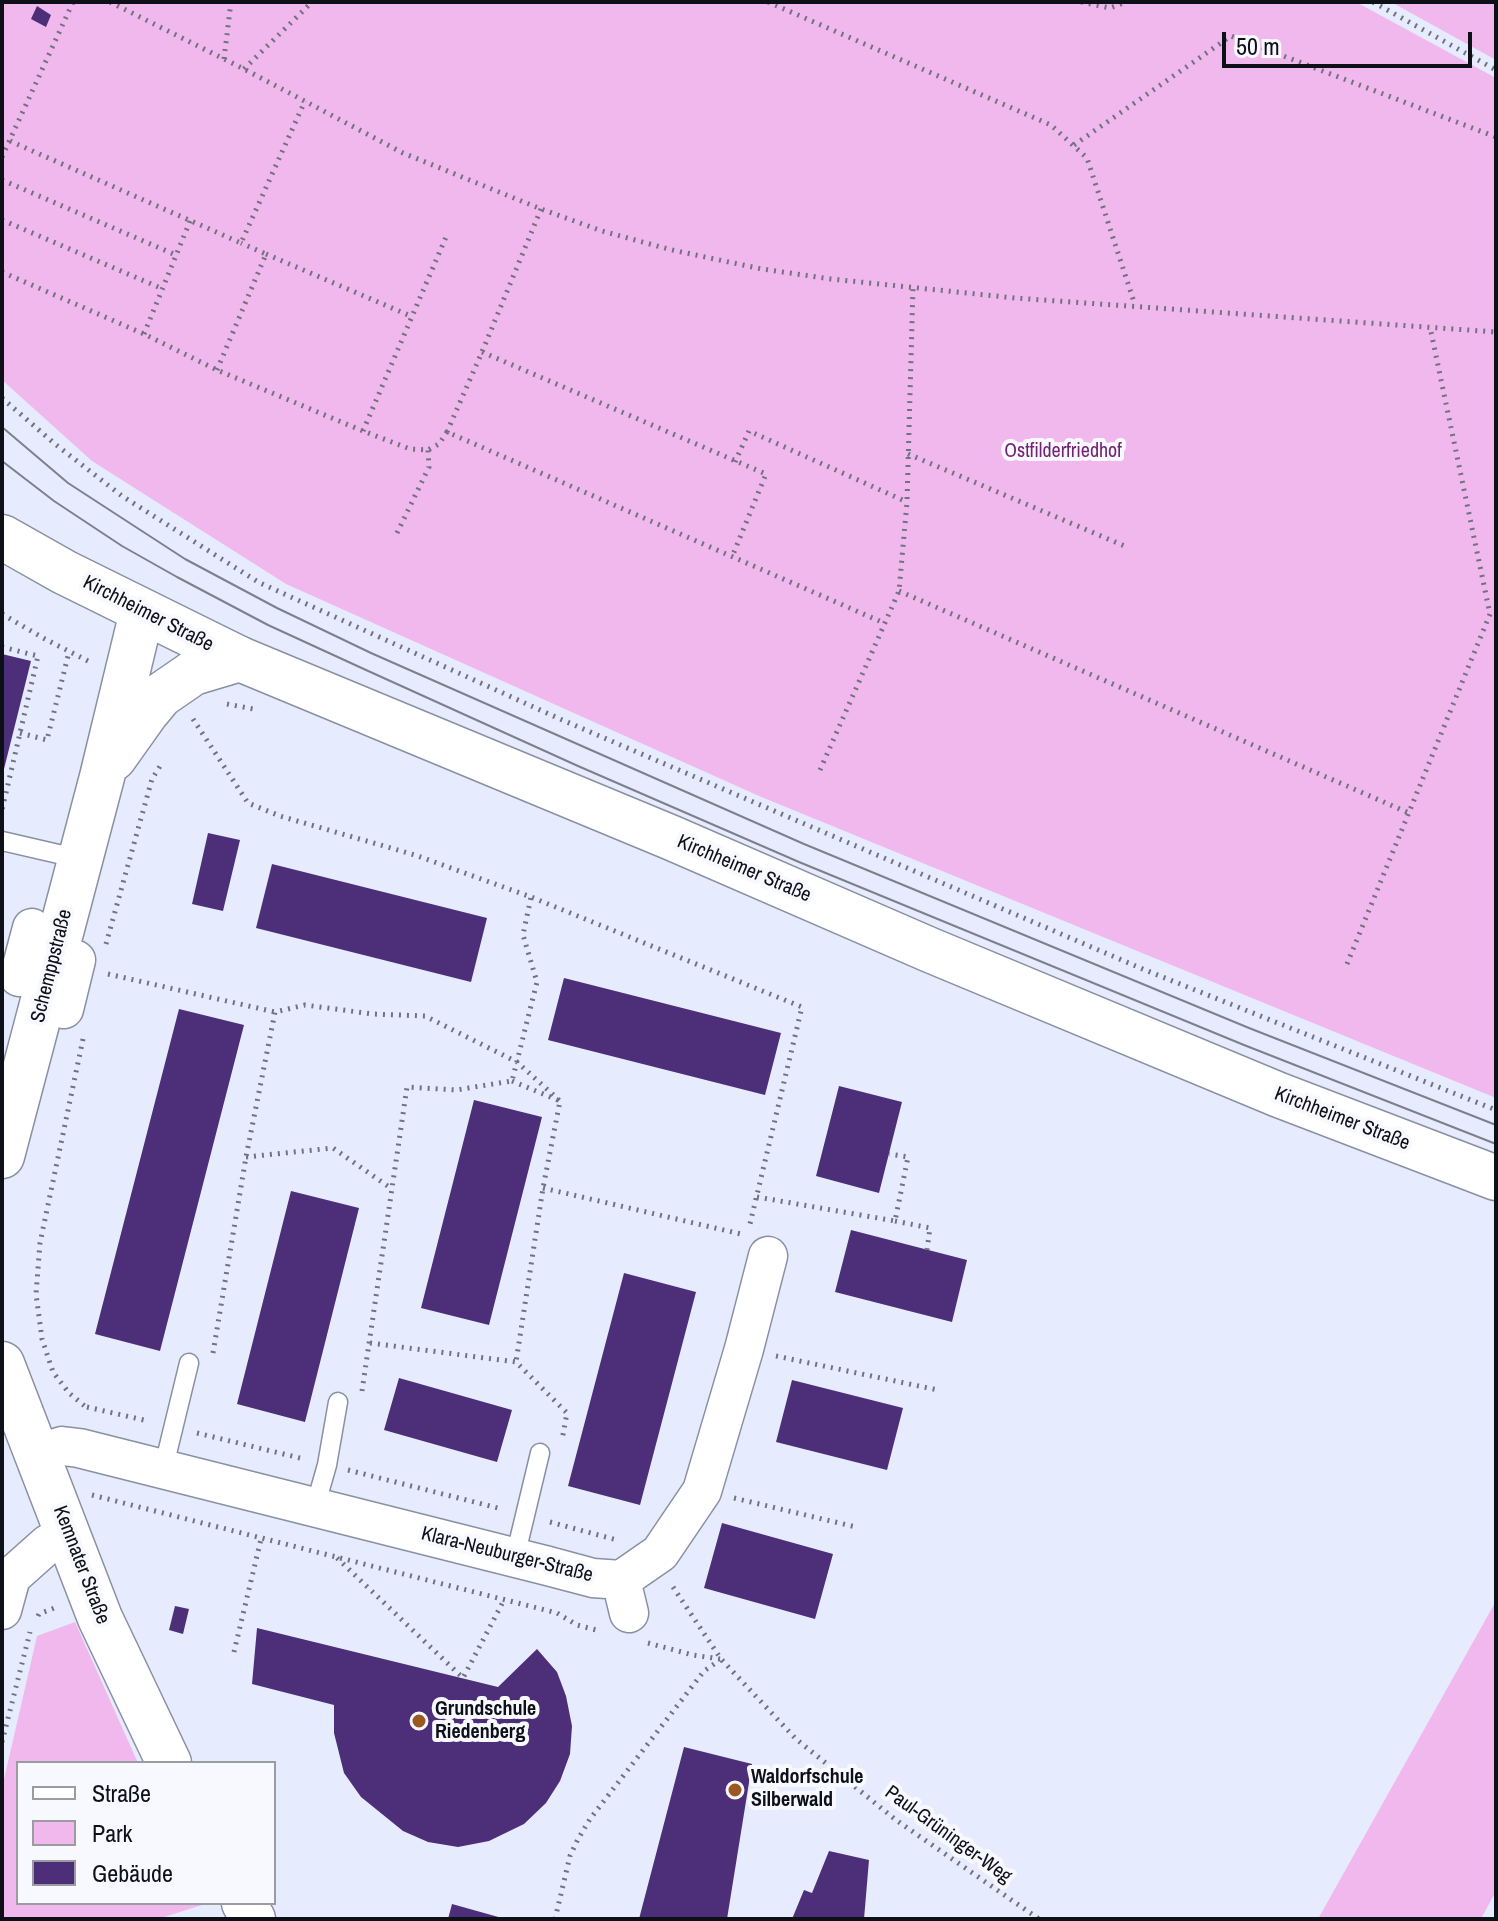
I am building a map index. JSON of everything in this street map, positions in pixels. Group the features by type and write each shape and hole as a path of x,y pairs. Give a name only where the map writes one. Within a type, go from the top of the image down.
{"main road":[{"name":"Kirchheimer Straße","path":"2,537 142,612 240,659 1265,1089 1496,1178"},
{"name":"Schemppstraße","path":"2,1156 142,612"},
{"name":"Schemppstraße","path":"102,777 161,695 193,673 240,659"},
{"name":"Kemnater Straße","path":"2,1364 58,1451 77,1513 91,1594 168,1761"}],"street":[{"path":"19,977 32,928"},
{"path":"74,1022 93,963"},
{"path":"629,1605 702,1491 768,1256"},
{"name":"Klara-Neuburger-Straße","path":"58,1451 163,1470 593,1578 629,1605"},
{"path":"2,1610 11,1577 77,1513"}],"lane":[{"path":"2,841 80,859"},
{"path":"163,1470 189,1363"},
{"path":"315,1507 327,1465 338,1402"},
{"path":"515,1557 540,1453"}],"path":[{"path":"2,157 73,2"},
{"path":"110,2 403,153 602,231 687,253 762,269 831,279 1015,298 1496,332"},
{"path":"224,59 231,2"},
{"path":"244,69 312,2"},
{"path":"768,2 1051,125 1087,158 1135,305"},
{"path":"1081,2 1110,8 1126,2"},
{"path":"1373,2 1496,70"},
{"path":"1074,145 1231,36 1496,137"},
{"path":"241,243 305,101"},
{"path":"10,141 413,317"},
{"path":"2,180 176,255"},
{"path":"2,272 144,334 217,370 410,449 428,450 439,444 447,432 541,209"},
{"path":"2,220 163,289"},
{"path":"144,334 190,221"},
{"path":"363,431 446,237"},
{"path":"217,370 266,254"},
{"path":"820,770 899,591 907,502 913,287"},
{"path":"1347,964 1490,614 1430,327"},
{"path":"482,352 766,474 732,557"},
{"path":"2,398 122,496 258,582 574,726 1145,970 1496,1110"},
{"path":"735,462 749,431 907,502"},
{"path":"447,432 884,623"},
{"path":"397,533 429,467 428,450"},
{"path":"908,454 1127,547"},
{"path":"899,591 1409,813"},
{"path":"2,647 38,656 2,810"},
{"path":"20,733 47,740 69,652"},
{"path":"219,706 227,704 266,711"},
{"path":"183,728 191,715 248,803 280,816 415,855 531,897 802,1007 747,1235 543,1188"},
{"path":"167,754 152,779 93,963 275,1012 305,1005 373,1014 425,1016 517,1062 560,1101"},
{"path":"512,1081 537,982 523,935 531,897"},
{"path":"212,1357 246,1157 275,1012"},
{"path":"74,1022 40,1243 36,1294 42,1339 53,1372 69,1393 87,1407 632,1544 629,1605"},
{"path":"361,1399 407,1087 456,1090 512,1081 560,1101"},
{"path":"516,1362 560,1101"},
{"path":"246,1157 333,1148 392,1189"},
{"path":"889,1154 908,1157 895,1221"},
{"path":"757,1197 930,1228 927,1250"},
{"path":"370,1343 516,1362 567,1413 560,1454"},
{"path":"744,1349 938,1390"},
{"path":"58,1451 87,1407"},
{"path":"702,1491 856,1527"},
{"path":"77,1513 261,1539 557,1613 577,1625 629,1605"},
{"path":"234,1652 261,1539"},
{"path":"336,1558 463,1678 504,1600"},
{"name":"Paul-Grüninger-Weg","path":"629,1605 671,1585 721,1659 796,1739 896,1820 1039,1919"},
{"path":"2,1742 30,1633 39,1614 91,1594"},
{"path":"629,1605 693,1655 721,1659"},
{"path":"555,1919 570,1856 590,1819 704,1671 721,1659"}],"green space":[{"name":"Ostfilderfriedhof","path":"2,2 1356,2 1496,78 1496,1098 759,796 286,584 92,461 2,380"},
{"path":"1391,2 1496,2 1496,60"},
{"path":"1496,1601 1496,1891 1481,1919 1318,1919"},
{"path":"75,1622 137,1761 16,1761 16,1905 202,1905 158,1919 2,1919 2,1788 37,1636"}],"building":[{"path":"37,6 51,15 46,27 31,19"},
{"path":"2,654 31,661 3,773 2,773"},
{"path":"208,833 240,840 223,911 192,904"},
{"path":"272,864 487,918 471,982 256,928"},
{"path":"564,978 781,1033 765,1095 548,1040"},
{"path":"179,1009 244,1025 160,1351 95,1334"},
{"path":"839,1086 902,1102 879,1193 816,1176"},
{"path":"474,1100 542,1117 489,1325 421,1308"},
{"path":"291,1191 359,1208 305,1422 237,1404"},
{"path":"851,1230 967,1260 952,1322 835,1292"},
{"path":"624,1273 696,1292 640,1505 568,1486"},
{"path":"399,1378 512,1410 497,1462 384,1430"},
{"path":"792,1380 903,1408 887,1470 776,1442"},
{"path":"722,1523 833,1554 815,1619 704,1588"},
{"path":"175,1606 189,1609 183,1634 169,1630"},
{"path":"257,1628 498,1687 537,1649 557,1672 572,1726 570,1754 560,1781 546,1803 524,1824 489,1841 458,1847 428,1842 403,1831 361,1797 344,1773 334,1733 334,1705 252,1684"},
{"path":"684,1747 752,1764 727,1919 639,1919"},
{"path":"829,1851 869,1860 864,1919 792,1919 804,1890 812,1893"},
{"path":"452,1904 502,1918 502,1919 448,1919"}],"tram line":[{"path":"2,427 68,483 185,559 371,653 804,844 1249,1028 1496,1125"},
{"path":"2,461 54,501 122,546 268,625 366,670 799,862 1244,1045 1496,1144"}],"place":[{"name":"Grundschule Riedenberg","path":"419,1721"},
{"name":"Waldorfschule Silberwald","path":"735,1790"}]}
